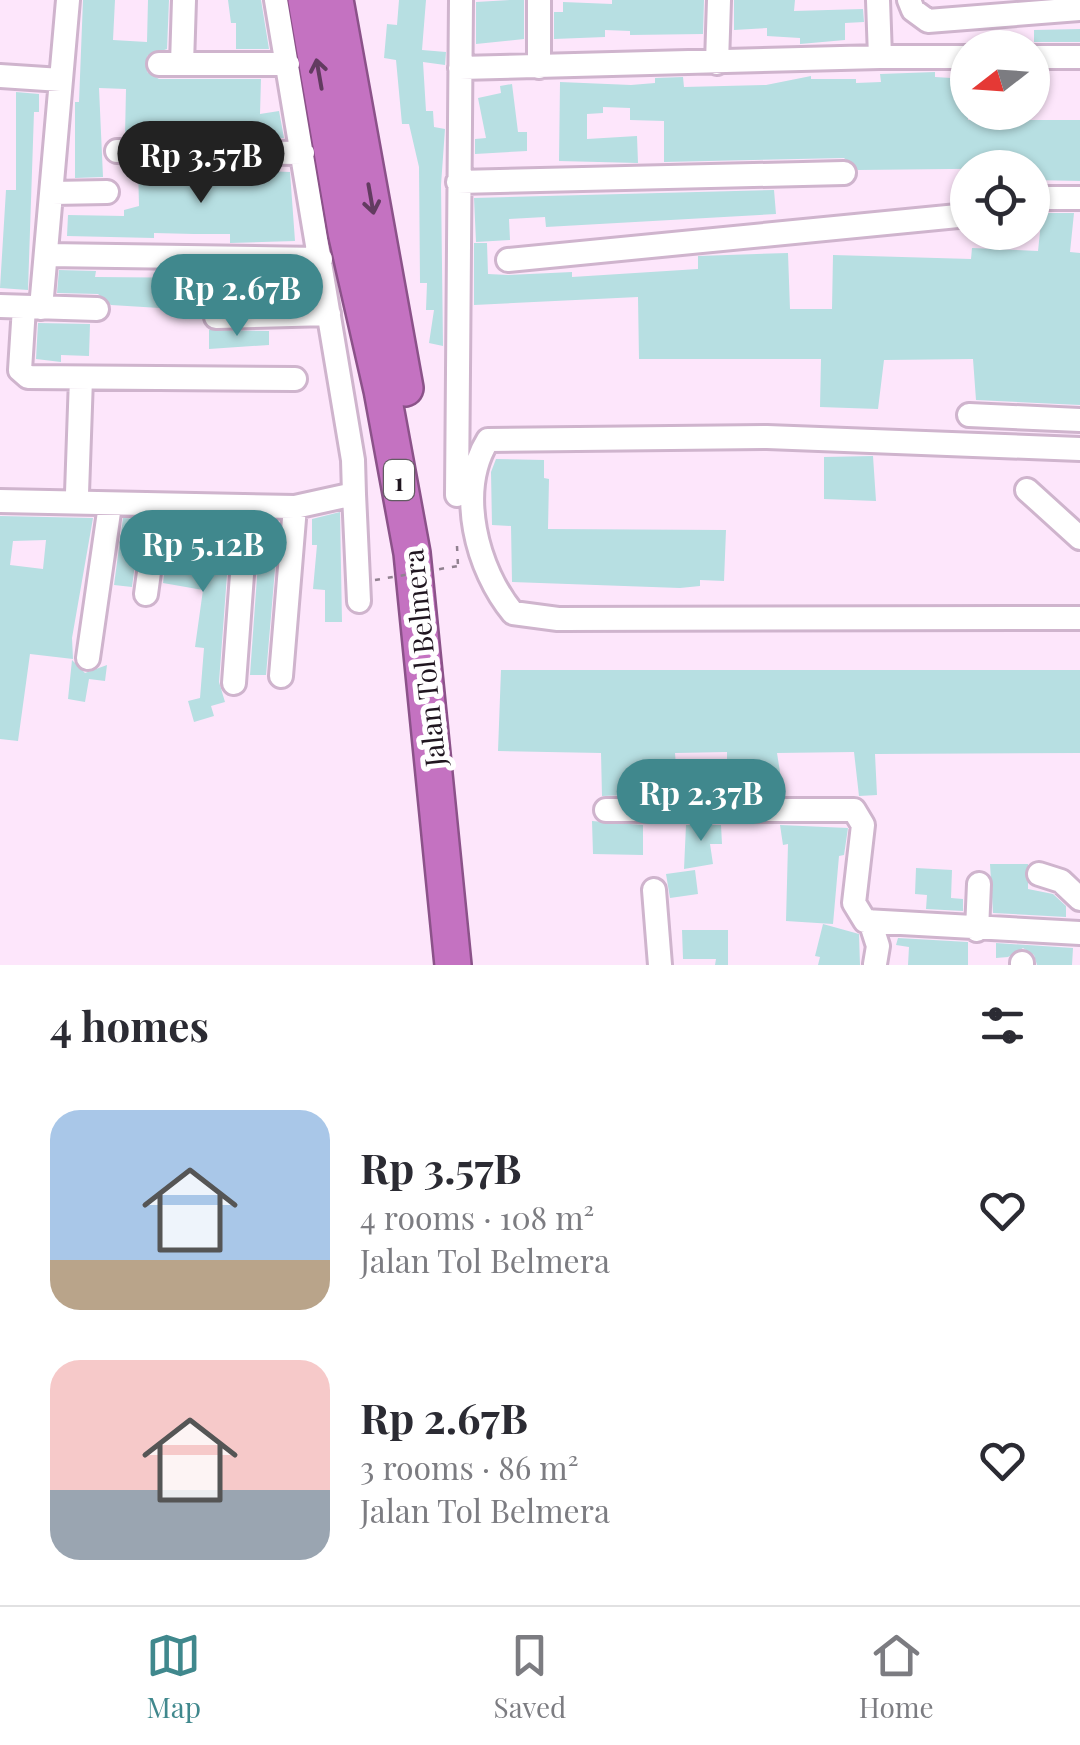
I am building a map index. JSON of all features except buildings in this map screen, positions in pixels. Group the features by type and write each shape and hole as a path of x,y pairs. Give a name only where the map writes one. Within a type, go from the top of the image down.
{"highway":[{"name":"Jalan Tol Belmera","path":"306,0 346,232 382,390 412,553 453,965"},
{"name":"Jalan Tol Belmera","path":"335,0 435,553 476,965"}],"street":[{"path":"68,0 48,255 33,308 22,374 295,379"},
{"path":"184,0 171,64 288,64"},
{"path":"276,0 353,460 359,601"},
{"path":"457,495 460,0"},
{"path":"539,0 539,67"},
{"path":"717,63 719,0"},
{"path":"878,0 880,57"},
{"path":"909,0 913,10 928,21 984,8 1050,6 1080,10"},
{"path":"1050,57 1080,56"},
{"path":"460,68 950,57"},
{"path":"0,76 62,80"},
{"path":"117,151 303,153"},
{"path":"458,182 844,172"},
{"path":"52,192 108,192"},
{"path":"1050,198 1080,198"},
{"path":"508,260 950,217"},
{"path":"48,255 320,259"},
{"path":"0,306 97,309"},
{"path":"216,316 329,314"},
{"path":"77,493 81,378"},
{"path":"969,415 1080,420"},
{"path":"1080,449 767,437 488,440 476,459 472,480 484,561 494,591 513,614 558,619 1080,618"},
{"path":"1027,490 1080,538"},
{"path":"0,502 294,507 354,494"},
{"path":"88,658 110,505"},
{"path":"146,594 158,507"},
{"path":"282,676 294,507"},
{"path":"234,684 247,508"},
{"path":"606,810 854,810 863,825 854,903 858,916 870,922 1080,933"},
{"path":"1040,874 1061,881 1080,899"},
{"path":"977,930 980,884"},
{"path":"654,890 660,965"},
{"path":"870,922 878,946 874,964"}],"path":[{"path":"375,580 458,566"}]}
